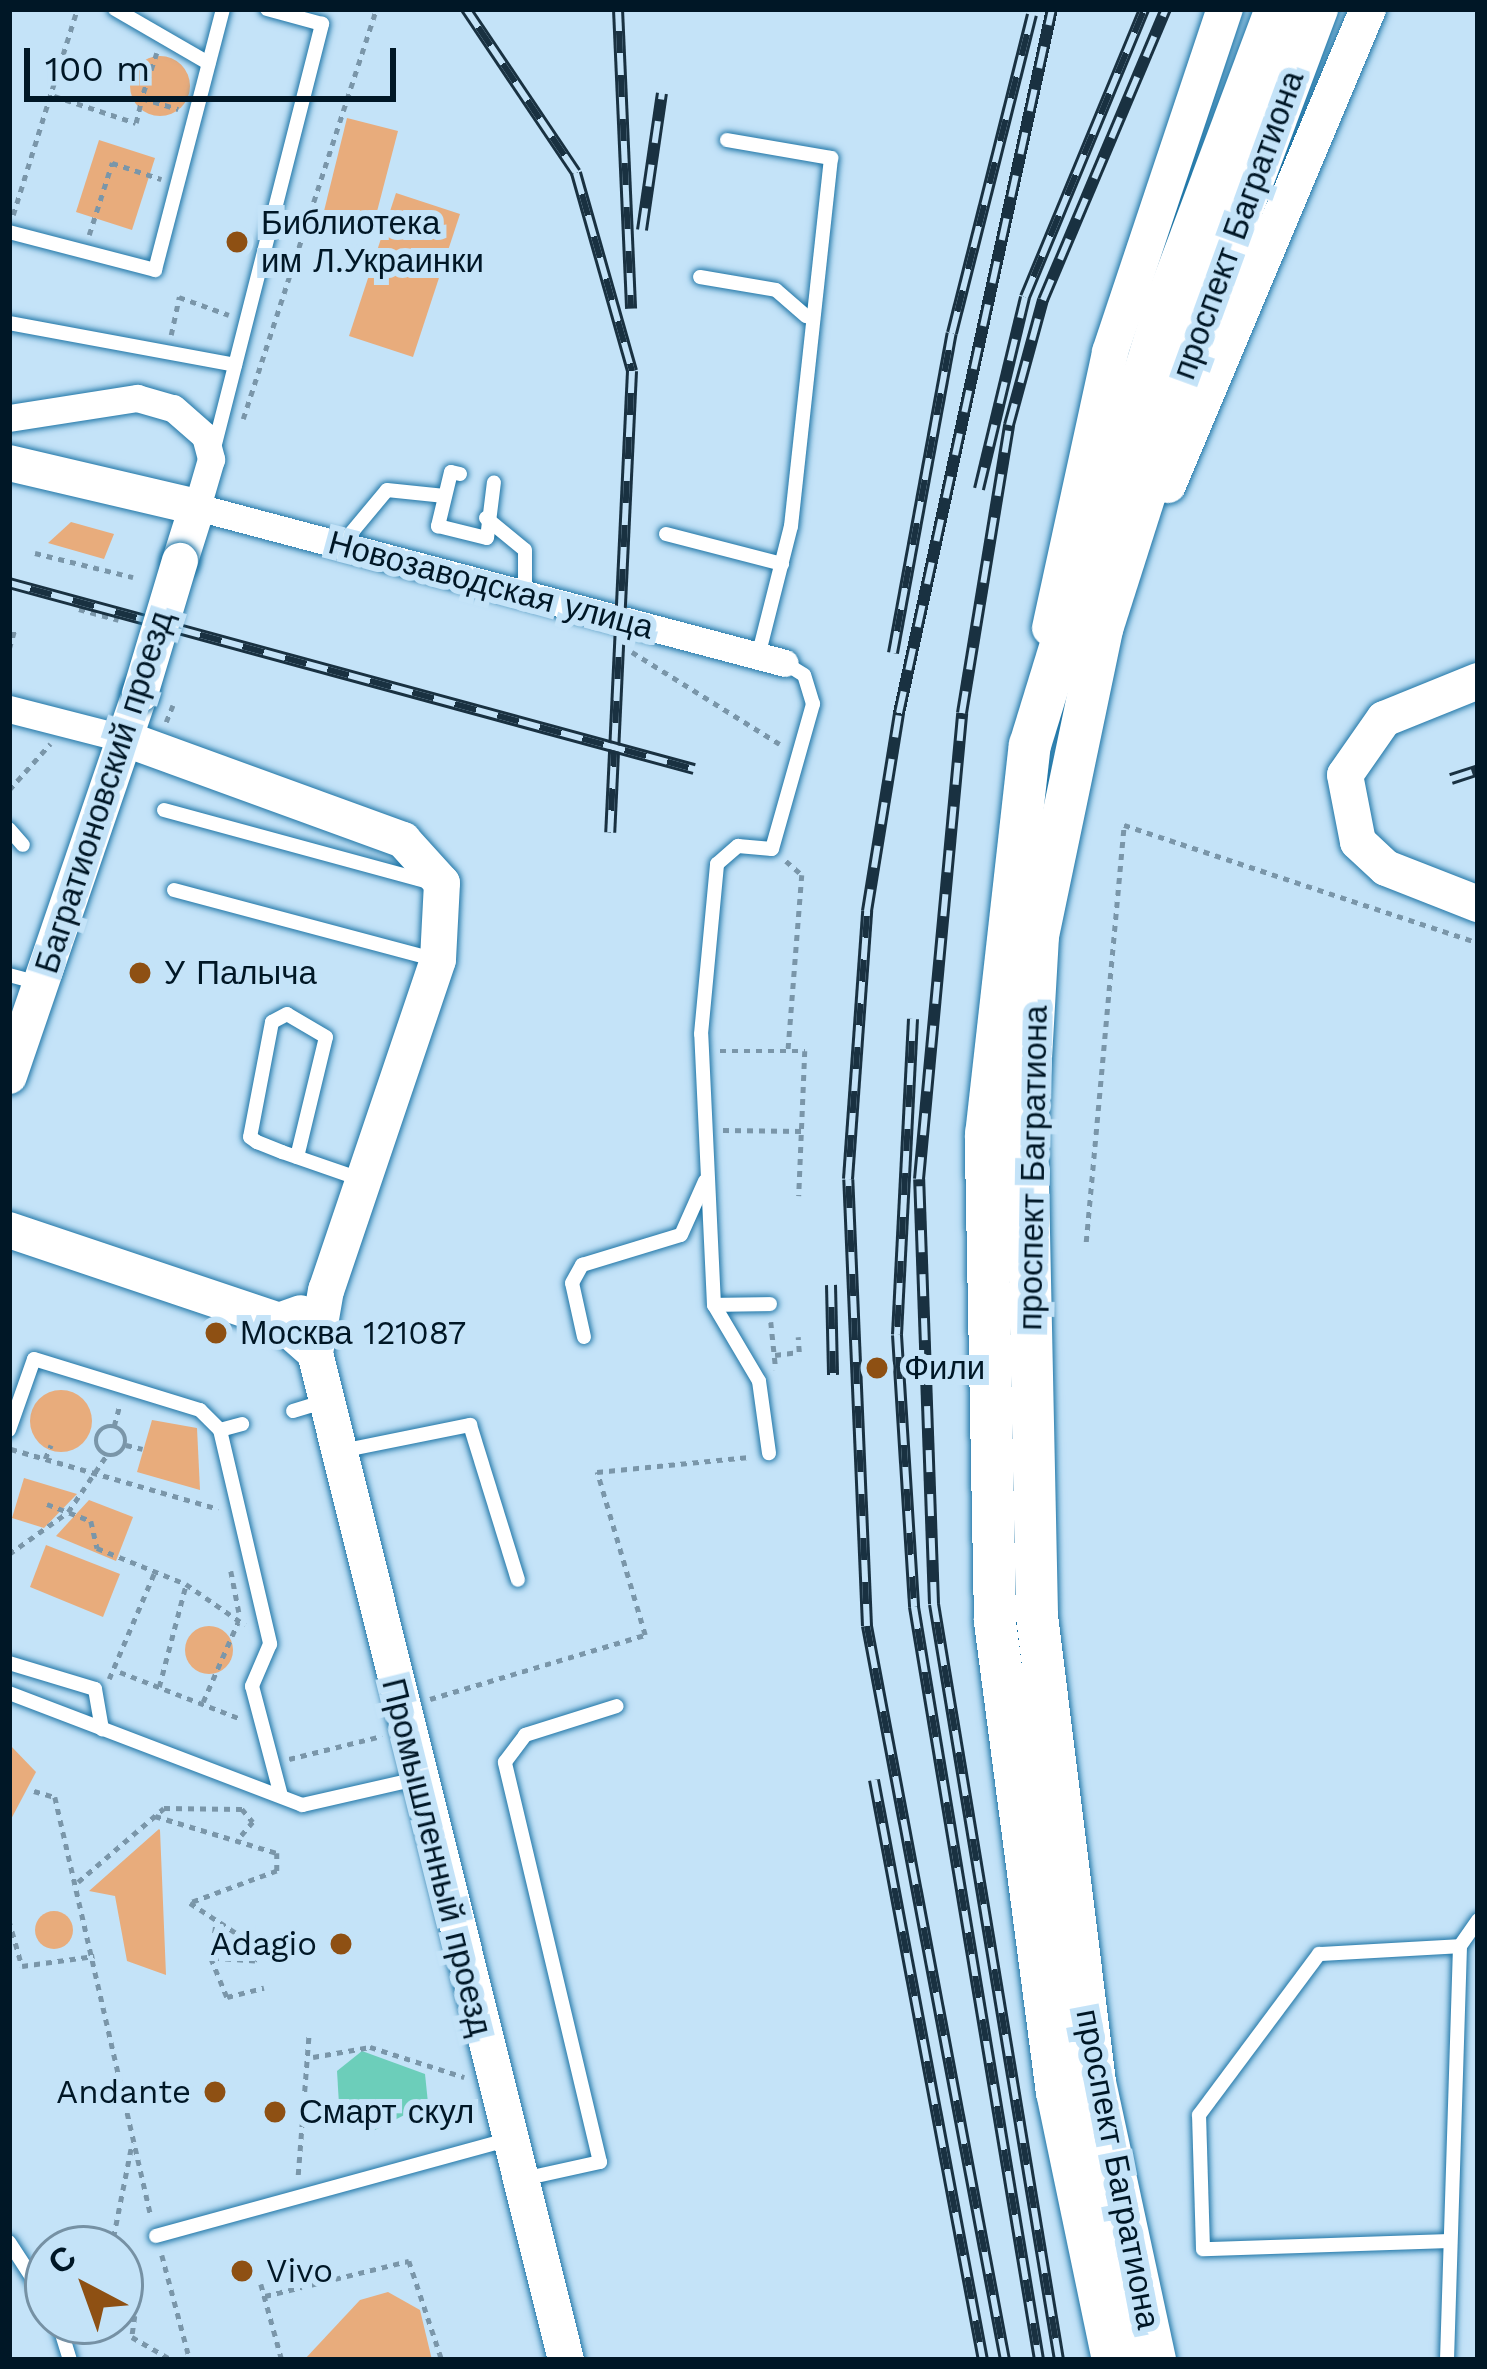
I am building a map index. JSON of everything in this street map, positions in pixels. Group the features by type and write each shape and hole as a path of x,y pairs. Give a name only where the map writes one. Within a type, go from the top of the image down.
{"main road":[{"name":"проспект Багратиона","path":"1155,2360 1095,2082 1037,1614 1027,1127 1038,936 1082,713 1273,74 1276,9"},
{"name":"проспект Багратиона","path":"1113,2360 1058,2093 995,1621 986,1135 1030,745 1165,306 1273,74 1317,9"}],"street":[{"path":"1030,745 1110,352 1225,9"},
{"path":"1082,713 1368,9"},
{"path":"9,418 137,398 173,408 205,436 211,459 197,507"},
{"name":"Новозаводская улица","path":"9,463 342,544 771,660"},
{"name":"Багратионовский проезд","path":"9,1076 25,980 126,740 197,507"},
{"path":"1478,682 1384,719 1356,748 1345,808 1358,842 1386,868 1478,904"},
{"path":"9,709 126,740 403,840 442,884"},
{"name":"Промышленный проезд","path":"442,884 449,916 438,960 326,1290 310,1406 341,1451 416,1779 566,2360"},
{"path":"9,1230 279,1321 315,1353"},
{"path":"279,1321 326,1290"}],"lane":[{"path":"115,9 208,63"},
{"path":"9,229 154,270 224,9"},
{"path":"211,459 322,24 267,9"},
{"path":"727,140 831,158 824,263 806,316 771,660 811,686 800,756 772,849 738,846 717,864 702,1051 714,1305 759,1382 765,1455"},
{"path":"700,278 776,290 806,316"},
{"path":"9,323 235,364"},
{"path":"460,474 438,526 488,538 494,482"},
{"path":"342,544 387,490 448,498"},
{"path":"489,518 525,550 525,596"},
{"path":"666,534 782,564"},
{"path":"164,810 442,884"},
{"path":"9,829 23,845"},
{"path":"174,890 438,960"},
{"path":"297,1157 326,1037 287,1014 272,1022 246,1118 250,1137 297,1157 363,1180"},
{"path":"584,1337 576,1273 681,1235 707,1174"},
{"path":"714,1305 770,1304"},
{"path":"9,1430 34,1359 200,1410 220,1430 267,1633 252,1686 280,1796"},
{"path":"220,1430 242,1424"},
{"path":"341,1451 470,1425 518,1580"},
{"path":"9,1664 95,1689 102,1729"},
{"path":"9,1694 302,1805 416,1779"},
{"path":"518,2180 600,2162 505,1762 525,1735 616,1706"},
{"path":"1448,2360 1460,1946 1478,1920"},
{"path":"1450,2241 1203,2249 1199,2115 1318,1954 1460,1946"},
{"path":"156,2236 508,2140"}],"path":[{"path":"9,229 54,96 77,9"},
{"path":"228,434 249,413 272,351 376,9"},
{"path":"54,96 136,123 162,36"},
{"path":"142,98 195,113"},
{"path":"85,252 112,164 177,184"},
{"path":"167,352 179,297 212,312"},
{"path":"35,553 133,577"},
{"path":"79,609 119,620"},
{"path":"9,649 15,628"},
{"path":"632,652 800,756"},
{"path":"9,790 53,740"},
{"path":"1086,1242 1124,825 1478,943"},
{"path":"772,849 802,874 788,1052"},
{"path":"702,1051 805,1051 800,1196"},
{"path":"705,1130 803,1131"},
{"path":"770,1304 777,1377"},
{"path":"775,1355 799,1352 797,1337"},
{"path":"97,1435 114,1426 126,1445"},
{"path":"9,1554 68,1512 101,1477 106,1456 97,1435 88,1430"},
{"path":"44,1460 51,1445"},
{"path":"106,1456 126,1445 143,1449"},
{"path":"9,1449 219,1509"},
{"path":"432,1710 430,1698 645,1635 597,1472 765,1455"},
{"path":"47,1504 91,1521 97,1548 187,1584 238,1622 267,1633"},
{"path":"155,1571 120,1672 263,1728"},
{"path":"159,1687 187,1584"},
{"path":"203,1702 238,1622"},
{"path":"272,1763 382,1736"},
{"path":"34,1791 56,1797 156,2236 190,2360"},
{"path":"76,1884 155,1816 242,1810 253,1822 238,1840"},
{"path":"155,1816 277,1853 280,1865 193,1898 216,1922 262,1954 211,1958"},
{"path":"9,1860 9,1897"},
{"path":"9,1920 22,1966 94,1956"},
{"path":"216,1922 211,1958 226,1996 264,1988"},
{"path":"296,2198 313,2058 309,2032"},
{"path":"313,2058 370,2047 469,2079"},
{"path":"116,2225 133,2138"},
{"path":"265,2296 403,2259 418,2271 442,2360"},
{"path":"261,2284 282,2360"},
{"path":"144,2344 172,2360"}],"shaded area":[{"path":"160,56 181,65 190,86 181,107 160,116 139,107 130,86 139,65"},
{"path":"347,118 398,131 374,223 324,211"},
{"path":"99,140 155,158 132,230 76,212"},
{"path":"396,193 460,214 413,357 349,336"},
{"path":"71,522 114,534 104,559 48,543"},
{"path":"61,1390 83,1399 92,1421 83,1443 61,1452 39,1443 30,1421 39,1399"},
{"path":"152,1420 197,1428 200,1490 137,1472"},
{"path":"24,1478 77,1494 44,1528 12,1518"},
{"path":"89,1500 133,1517 116,1561 56,1536"},
{"path":"46,1545 120,1574 103,1617 30,1587"},
{"path":"209,1626 226,1633 233,1650 226,1667 209,1674 192,1667 185,1650 192,1633"},
{"path":"9,1744 36,1772 9,1823"},
{"path":"159,1829 166,1975 127,1961 115,1896 89,1891"},
{"path":"54,1911 68,1916 73,1930 68,1944 54,1949 40,1944 35,1930 40,1916"},
{"path":"362,2051 425,2074 428,2103 373,2131 340,2121 337,2071"},
{"path":"388,2292 420,2310 432,2360 304,2360 360,2300"}],"railway":[{"path":"466,9 576,173 632,371 610,832"},
{"path":"618,9 631,309"},
{"path":"1005,2360 867,1626 848,1179 867,911 899,713 1052,9"},
{"path":"979,489 1025,297 1144,9"},
{"path":"1059,2360 934,1604 919,1179 962,713 1009,425 1043,300 1166,9"},
{"path":"893,653 952,333 1032,15"},
{"path":"642,230 662,93"},
{"path":"9,583 694,769"},
{"path":"1451,779 1478,770"},
{"path":"913,1019 897,1335 914,1607 1039,2360"},
{"path":"831,1285 833,1375"},
{"path":"874,1780 983,2360"}],"place":[{"name":"Библиотека им Л.Украинки","path":"237,242"},
{"name":"У Палыча","path":"140,973"},
{"name":"Москва 121087","path":"216,1333"},
{"name":"Фили","path":"877,1368"},
{"name":"Adagio","path":"341,1944"},
{"name":"Andante","path":"215,2092"},
{"name":"Смарт скул","path":"275,2112"},
{"name":"Vivo","path":"242,2271"}]}
